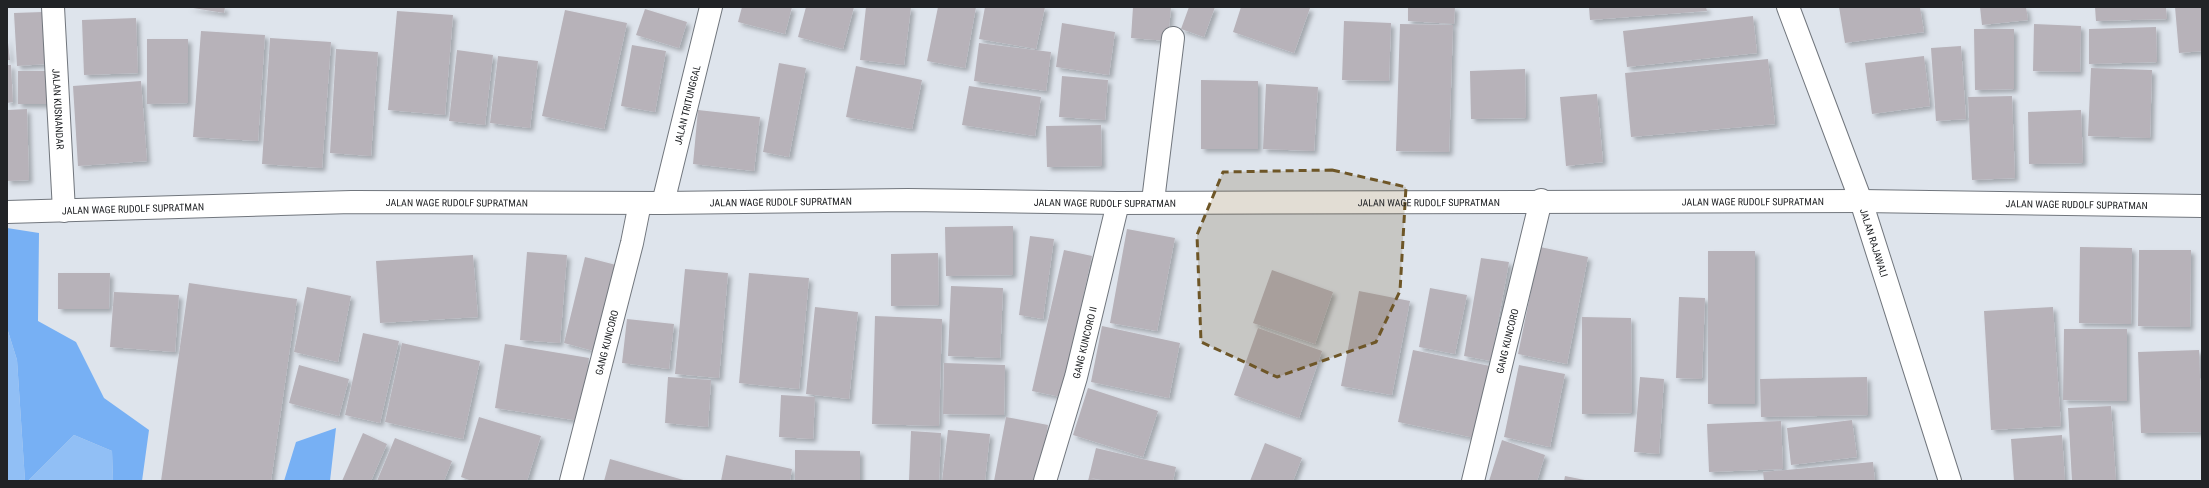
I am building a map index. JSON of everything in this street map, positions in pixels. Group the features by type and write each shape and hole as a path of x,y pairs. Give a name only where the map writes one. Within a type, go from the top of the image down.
{"main road":[{"name":"JALAN KUSNANDAR","path":"53,7 64,212"},
{"name":"JALAN TRITUNGGAL","path":"663,203 711,7"},
{"name":"JALAN RAJAWALI","path":"1788,7 1861,201 1950,481"},
{"path":"1153,201 1173,38"},
{"name":"JALAN WAGE RUDOLF SUPRATMAN","path":"7,212 64,212 352,202 663,203 908,200 1118,203 1153,201 1861,201 2202,206"},
{"name":"GANG KUNCORO","path":"1473,481 1541,200"},
{"name":"GANG KUNCORO","path":"571,481 632,244 640,203"},
{"name":"GANG KUNCORO II","path":"1046,481 1076,377 1118,203"}],"highlighted area":[{"path":"1332,170 1406,187 1400,291 1376,342 1277,377 1201,342 1197,235 1223,172"}],"shaded area":[{"path":"7,228 39,233 38,321 76,342 104,398 149,430 142,481 113,481 112,451 74,435 28,481 25,481 17,360 7,328"},
{"path":"7,328 17,360 25,481 7,481"},
{"path":"336,428 330,481 284,481 296,442"},
{"path":"74,435 112,451 113,481 28,481"}],"building":[{"path":"187,7 225,7 224,13"},
{"path":"742,7 792,7 785,34 738,22"},
{"path":"806,7 854,7 843,49 798,37"},
{"path":"866,7 911,7 904,65 860,60"},
{"path":"938,7 976,7 965,68 927,61"},
{"path":"985,7 1045,7 1036,49 979,39"},
{"path":"1133,7 1171,7 1168,41 1131,38"},
{"path":"1189,7 1215,7 1204,37 1181,29"},
{"path":"1241,7 1310,8 1294,53 1233,32"},
{"path":"1408,7 1455,7 1454,24 1408,21"},
{"path":"1589,7 1706,7 1707,11 1590,20"},
{"path":"1839,7 1920,7 1924,32 1845,43"},
{"path":"1980,7 2026,7 2028,20 1982,25"},
{"path":"2095,7 2166,7 2167,19 2096,21"},
{"path":"2175,7 2202,7 2202,51 2179,53"},
{"path":"645,9 687,22 679,48 636,35"},
{"path":"565,10 627,23 604,129 542,116"},
{"path":"397,11 453,15 445,115 388,110"},
{"path":"43,12 46,64 17,66 14,13"},
{"path":"1753,16 1757,53 1627,67 1623,31"},
{"path":"136,18 138,73 84,75 82,20"},
{"path":"1344,21 1391,23 1389,81 1342,80"},
{"path":"1062,23 1115,32 1109,75 1056,67"},
{"path":"1400,24 1453,25 1449,152 1396,151"},
{"path":"2034,24 2081,26 2080,72 2033,71"},
{"path":"2156,27 2157,62 2089,64 2089,29"},
{"path":"1974,29 2014,29 2014,89 1975,90"},
{"path":"201,31 265,35 258,141 193,137"},
{"path":"7,34 10,60 7,60"},
{"path":"270,38 331,42 322,168 262,164"},
{"path":"147,39 188,39 188,103 147,104"},
{"path":"979,43 1051,52 1046,91 974,81"},
{"path":"632,45 666,51 655,112 621,106"},
{"path":"1961,46 1966,119 1936,121 1931,48"},
{"path":"336,49 378,52 371,156 330,153"},
{"path":"457,50 493,55 485,125 449,121"},
{"path":"498,56 538,61 530,128 490,123"},
{"path":"1924,56 1930,106 1872,114 1865,63"},
{"path":"1768,59 1775,124 1631,137 1625,73"},
{"path":"779,63 806,68 789,157 763,152"},
{"path":"7,65 11,65 13,102 7,103"},
{"path":"856,66 922,80 912,129 846,117"},
{"path":"2091,68 2152,70 2150,138 2088,136"},
{"path":"1525,69 1526,118 1471,119 1470,71"},
{"path":"18,71 51,71 51,104 18,104"},
{"path":"1062,76 1108,80 1105,120 1059,117"},
{"path":"1201,80 1258,81 1258,149 1201,149"},
{"path":"141,81 147,161 78,166 73,86"},
{"path":"1266,84 1318,87 1314,151 1263,149"},
{"path":"969,86 1041,97 1035,136 962,125"},
{"path":"1597,94 1603,162 1566,166 1560,97"},
{"path":"2012,96 2015,178 1972,180 1968,97"},
{"path":"27,109 29,180 7,181 7,110"},
{"path":"698,110 760,117 754,171 693,164"},
{"path":"2081,110 2083,163 2029,164 2028,112"},
{"path":"1101,125 1102,166 1047,167 1046,126"},
{"path":"1013,226 1013,275 946,276 945,227"},
{"path":"1127,229 1175,238 1157,331 1110,323"},
{"path":"1030,236 1054,239 1043,319 1019,315"},
{"path":"1540,247 1588,257 1567,364 1518,354"},
{"path":"2080,247 2132,248 2131,324 2079,323"},
{"path":"1064,250 1092,256 1061,397 1032,391"},
{"path":"2139,250 2191,250 2190,327 2138,326"},
{"path":"1708,251 1755,251 1755,404 1708,404"},
{"path":"527,252 567,255 560,343 520,340"},
{"path":"938,253 939,305 891,306 891,254"},
{"path":"473,255 478,317 380,323 376,261"},
{"path":"585,257 616,265 594,351 564,343"},
{"path":"1481,258 1509,262 1491,361 1464,356"},
{"path":"685,269 728,273 719,378 675,374"},
{"path":"1272,270 1333,292 1315,344 1253,323"},
{"path":"58,273 110,273 109,309 58,309"},
{"path":"749,273 809,278 799,389 739,383"},
{"path":"189,283 297,299 271,481 161,481"},
{"path":"951,286 1003,288 1000,358 948,356"},
{"path":"307,287 351,296 338,362 294,352"},
{"path":"1430,288 1467,295 1455,354 1419,347"},
{"path":"1359,291 1410,301 1392,395 1341,386"},
{"path":"114,292 179,295 175,352 110,347"},
{"path":"1679,297 1705,298 1702,379 1676,378"},
{"path":"815,307 858,312 849,399 806,394"},
{"path":"2053,307 2061,426 1991,430 1984,311"},
{"path":"875,316 942,319 939,426 872,424"},
{"path":"1582,317 1631,318 1632,413 1582,414"},
{"path":"627,319 674,324 669,369 622,363"},
{"path":"1102,326 1180,343 1169,398 1091,382"},
{"path":"1258,328 1322,351 1299,418 1234,395"},
{"path":"2064,329 2127,329 2127,401 2063,400"},
{"path":"363,333 399,341 380,423 345,415"},
{"path":"402,343 480,361 463,439 385,422"},
{"path":"505,344 589,358 580,421 495,408"},
{"path":"1413,350 1490,366 1475,438 1398,422"},
{"path":"2199,350 2202,432 2141,433 2138,352"},
{"path":"944,363 1005,365 1004,415 943,414"},
{"path":"299,365 349,379 339,416 289,403"},
{"path":"1519,365 1565,374 1550,447 1504,437"},
{"path":"668,377 711,380 708,427 665,423"},
{"path":"1640,377 1664,379 1659,454 1634,452"},
{"path":"1867,377 1868,415 1761,417 1760,379"},
{"path":"1088,388 1158,411 1143,457 1073,435"},
{"path":"781,395 815,397 813,439 779,437"},
{"path":"2111,406 2116,481 2072,481 2068,408"},
{"path":"479,417 541,436 527,481 472,481 461,477"},
{"path":"1006,417 1048,425 1038,481 994,481"},
{"path":"1852,420 1857,457 1791,465 1787,428"},
{"path":"1781,421 1783,469 1709,472 1707,424"},
{"path":"948,430 990,434 985,481 942,481"},
{"path":"911,431 941,433 939,481 909,481"},
{"path":"363,433 387,444 371,481 342,481"},
{"path":"2062,435 2065,481 2014,481 2011,439"},
{"path":"395,438 452,461 444,481 377,481"},
{"path":"1502,440 1545,455 1537,481 1489,481"},
{"path":"1265,443 1302,458 1293,481 1250,481"},
{"path":"1096,448 1176,467 1173,481 1106,481 1091,478 1100,481 1088,481"},
{"path":"795,450 860,451 860,481 795,481"},
{"path":"726,455 792,469 790,481 721,481"},
{"path":"610,459 687,481 604,481"},
{"path":"1873,462 1875,481 1764,481 1763,472"},
{"path":"1565,476 1585,480 1585,481 1564,481"}]}
